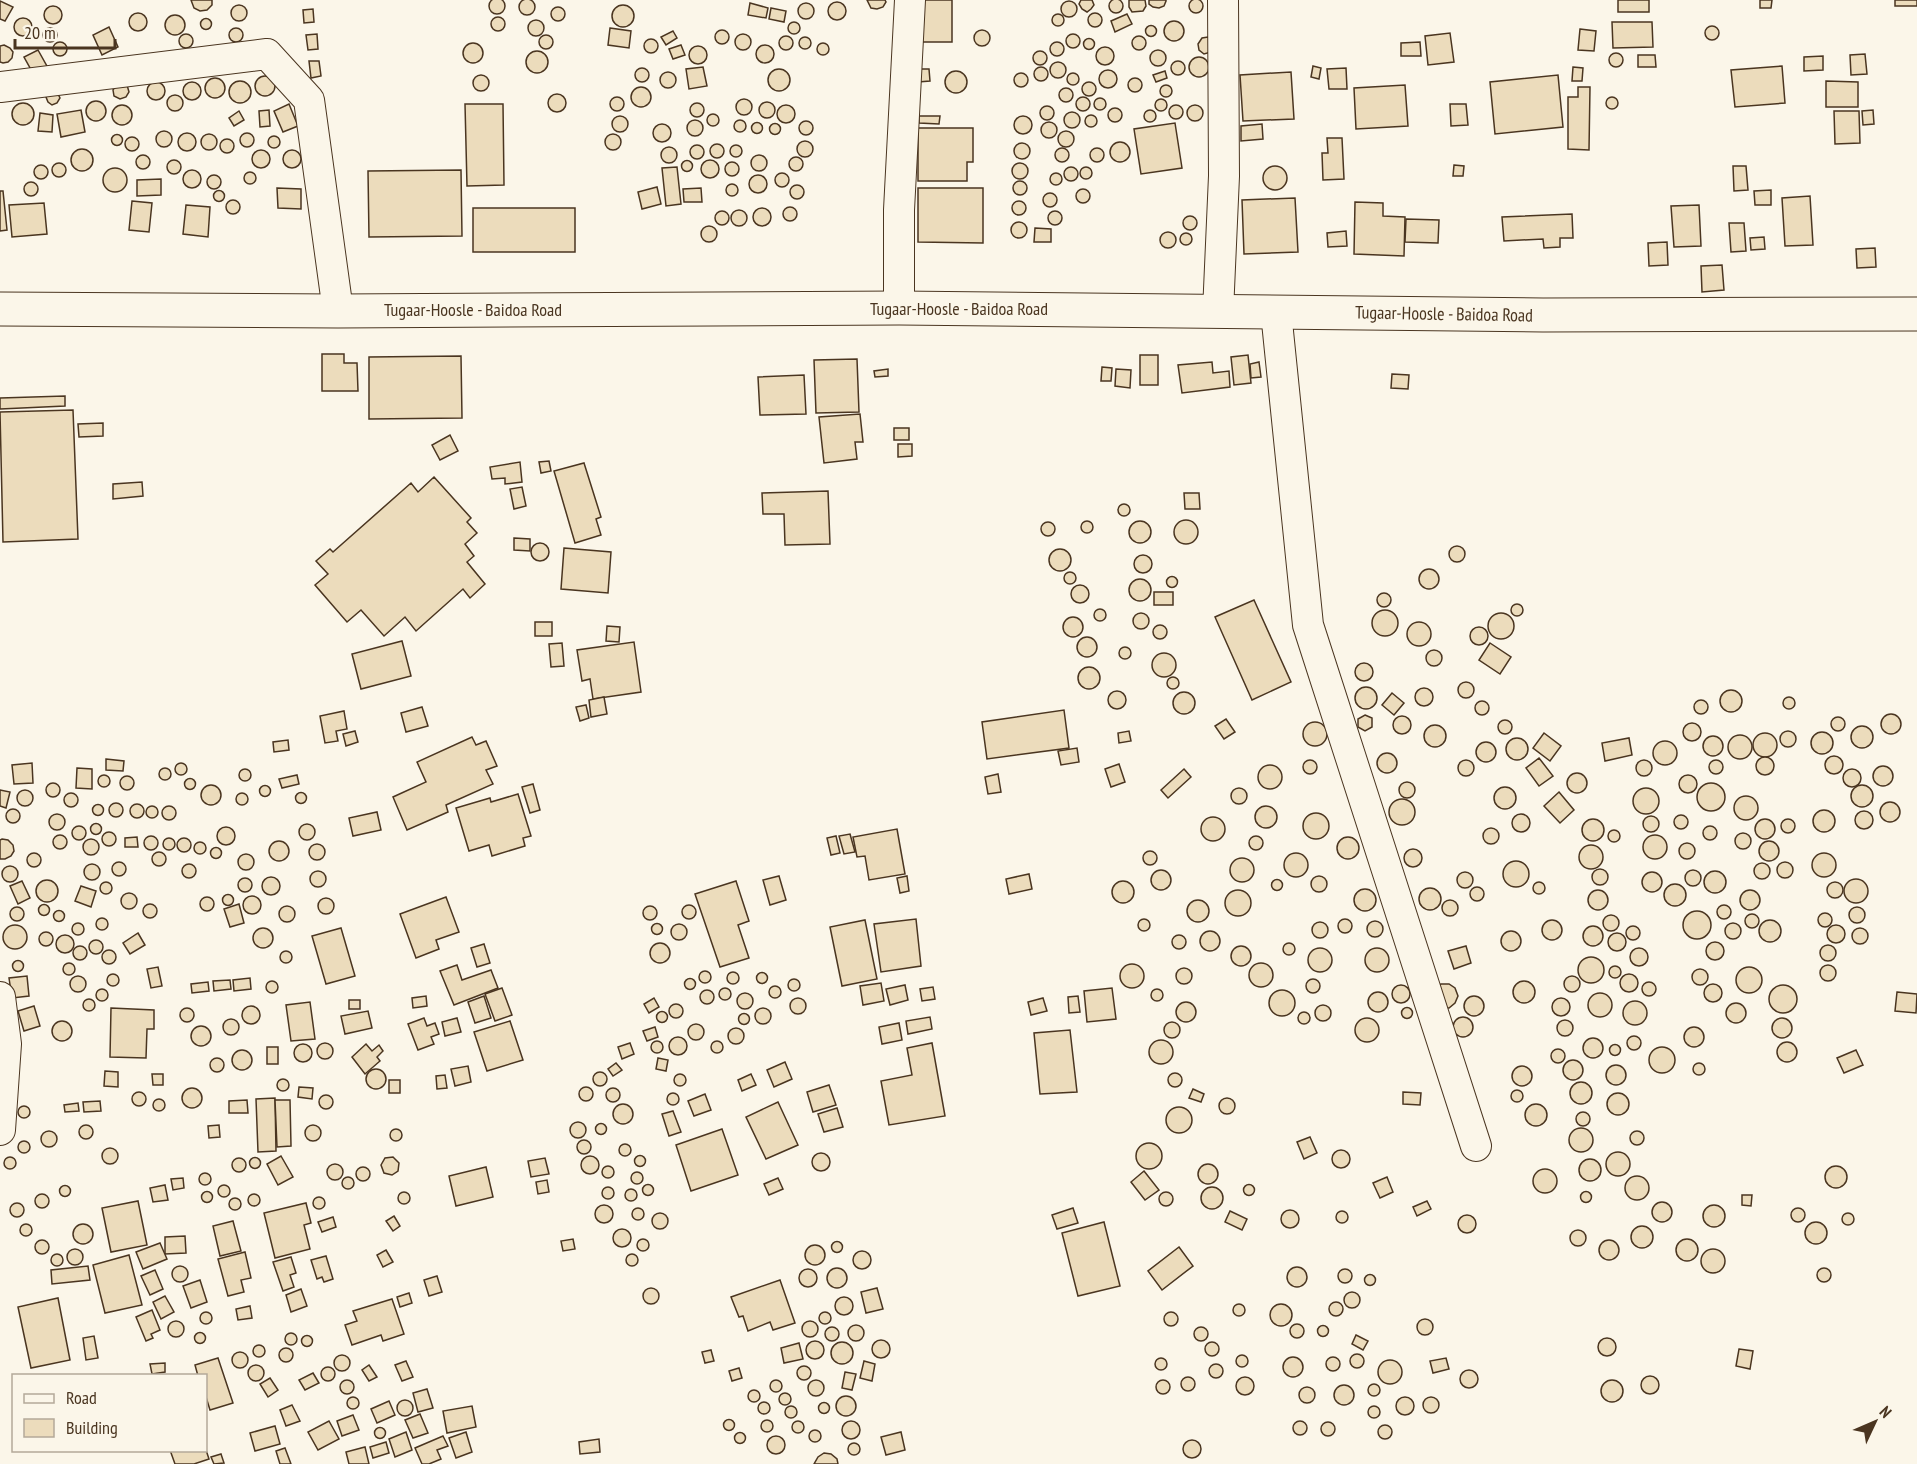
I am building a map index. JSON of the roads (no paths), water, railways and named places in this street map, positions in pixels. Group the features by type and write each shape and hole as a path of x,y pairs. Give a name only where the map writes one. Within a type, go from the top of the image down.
{"main road":[{"name":"Tugaar-Hoosle - Baidoa Road","path":"0,309 338,311 899,308 1543,315 1917,314"}],"street":[{"path":"899,308 898,210 910,0"},
{"path":"1218,312 1224,176 1223,0"},
{"path":"0,87 267,54 309,99 338,311"},
{"path":"1276,312 1308,625 1476,1146"},
{"path":"0,997 6,1044 0,1130"}]}
